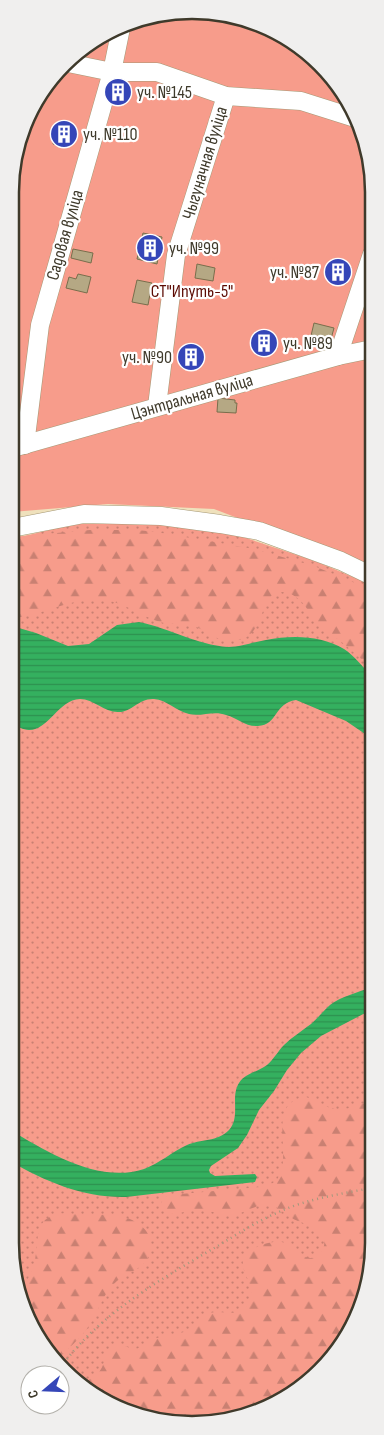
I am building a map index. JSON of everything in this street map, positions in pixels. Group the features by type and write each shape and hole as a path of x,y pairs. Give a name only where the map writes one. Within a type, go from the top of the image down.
{"street":[{"name":"Садовая вуліца","path":"19,446 40,325 112,72 120,35"},
{"path":"75,64 112,72 157,72 226,96 301,101 347,116"},
{"name":"Чыгуначная вуліца","path":"157,406 176,255 226,96"},
{"path":"338,356 365,275"},
{"name":"Цэнтральная вуліца","path":"19,446 338,356 365,350"},
{"path":"19,527 84,514 161,516 201,521 259,531 341,561 365,573"}],"path":[{"path":"65,1361 97,1328 137,1296 228,1239 279,1211 323,1198 365,1189"}],"green space":[{"name":"СТ\"Ипуть-5\"","path":"169,20 215,20 237,25 279,42 315,69 336,96 347,115 356,136 362,158 365,192 365,566 214,509 108,504 19,511 19,192 22,158 28,136 42,105 69,69 96,48 126,32"},
{"path":"155,523 234,534 315,561 365,582 364,1266 352,1309 342,1330 322,1357 306,1373 279,1393 237,1410 215,1415 181,1416 147,1410 105,1393 70,1367 42,1330 28,1299 22,1277 19,1243 19,537 74,524"},
{"path":"90,530 137,530 254,549 314,566 365,587 365,662 323,627 299,599 288,593 278,592 271,597 253,632 244,638 232,641 222,640 194,626 160,622 118,603 104,600 69,603 35,614 19,617 19,536"},
{"path":"306,1097 329,1108 339,1110 365,1103 364,1266 356,1299 342,1330 322,1357 288,1387 258,1403 237,1410 215,1415 181,1416 147,1410 105,1393 88,1380 99,1372 111,1348 123,1345 134,1350 154,1339 186,1331 211,1313 235,1313 244,1309 250,1299 251,1289 244,1270 243,1260 255,1248 268,1243 280,1242 311,1258 315,1257 322,1250 324,1239 322,1234 309,1225 290,1217 272,1206 259,1206 233,1215 224,1215 198,1209 172,1214 163,1210 161,1203 169,1195 261,1187 275,1182 281,1171 283,1157 282,1126 285,1112 292,1102"},
{"path":"68,1213 126,1217 143,1227 150,1237 151,1243 146,1261 112,1286 105,1295 89,1326 61,1356 42,1330 28,1299 24,1285 34,1264 40,1228 43,1222 56,1215"}],"shaded area":[{"path":"139,622 194,640 228,647 276,638 296,637 306,637 335,644 352,655 365,669 365,734 346,721 296,700 284,705 269,722 264,725 253,726 221,714 189,714 163,701 154,699 144,701 128,710 114,712 90,701 80,699 66,704 36,729 27,730 19,728 19,628 68,646 89,644 117,625"},
{"path":"365,989 365,1013 321,1036 301,1053 259,1110 247,1135 238,1148 211,1166 209,1170 215,1176 255,1174 257,1177 255,1182 126,1197 110,1197 80,1192 51,1182 19,1166 19,1135 57,1156 91,1169 127,1173 155,1164 192,1143 220,1137 233,1125 235,1094 239,1083 248,1075 267,1065 284,1045 311,1024 330,1005 344,997"}],"building":[{"name":"уч. №145","path":"112,84 128,89 123,105 115,102 116,97 108,95"},
{"name":"уч. №110","path":"58,122 74,126 70,144 67,143 66,147 53,144"},
{"name":"уч. №99","path":"143,233 162,237 157,264 137,259"},
{"path":"73,249 93,253 91,263 71,258"},
{"name":"уч. №87","path":"331,260 351,267 346,284 326,277"},
{"path":"197,264 215,268 213,281 195,278"},
{"path":"78,274 91,277 87,293 66,288 69,277 76,279"},
{"path":"137,280 152,283 148,305 132,302"},
{"path":"365,295 365,308 361,307"},
{"name":"уч. №89","path":"314,323 334,328 331,339 320,336 318,342 310,340"},
{"name":"уч. №89","path":"273,333 277,349 256,354 252,338"},
{"name":"уч. №90","path":"199,347 203,362 182,368 178,353"},
{"path":"218,398 235,400 235,403 237,403 236,413 217,412"}],"place":[{"name":"уч. №145","path":"118,92"},
{"name":"уч. №110","path":"64,134"},
{"name":"уч. №99","path":"150,248"},
{"name":"уч. №87","path":"338,272"},
{"name":"уч. №89","path":"264,343"},
{"name":"уч. №90","path":"191,357"}]}
